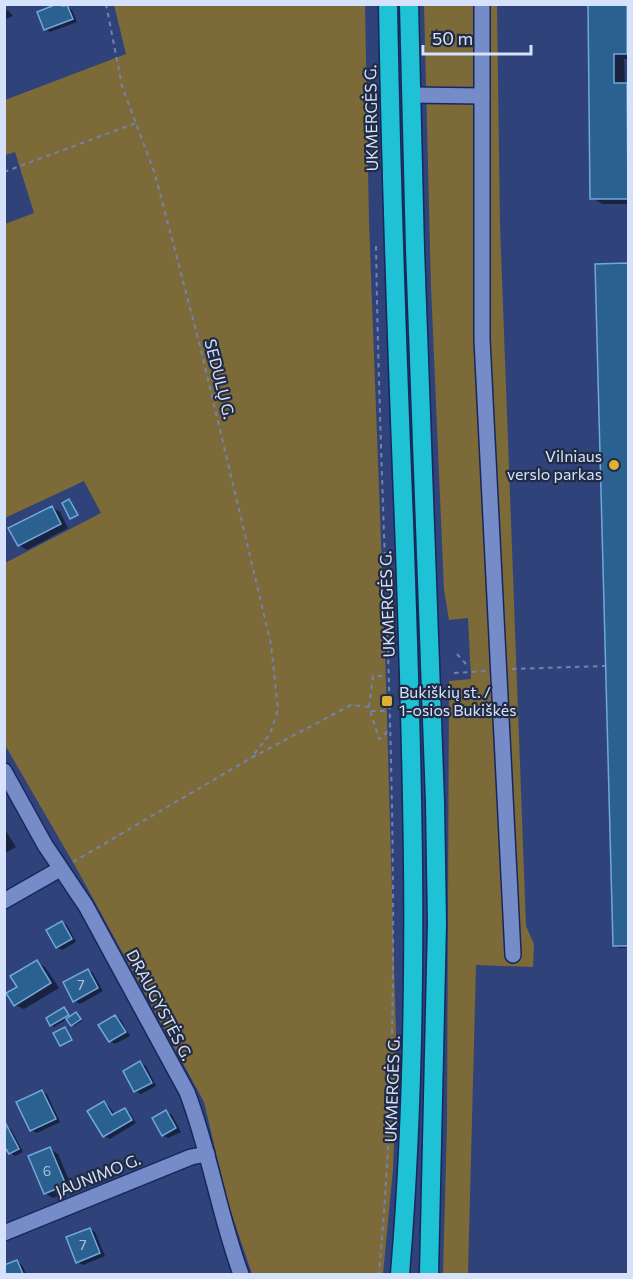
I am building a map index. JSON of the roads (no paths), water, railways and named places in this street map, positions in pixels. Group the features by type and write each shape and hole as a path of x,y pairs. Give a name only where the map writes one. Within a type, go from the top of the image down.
{"highway":[{"name":"UKMERGĖS G.","path":"388,4 394,257 414,814 411,1129 400,1275"},
{"path":"409,4 437,923 429,1275"}],"street":[{"path":"482,4 482,340 513,955"},
{"path":"411,95 482,96"},
{"name":"DRAUGYSTĖS G.","path":"4,771 60,869 86,906 187,1092 199,1124 230,1244 241,1275"},
{"path":"4,901 60,869"},
{"name":"JAUNIMO G.","path":"4,1233 191,1157 207,1154"}],"place":[{"name":"Vilniaus verslo parkas","path":"614,465"},
{"name":"Bukiškių st. / 1-osios Bukiškės","path":"387,701"}]}
